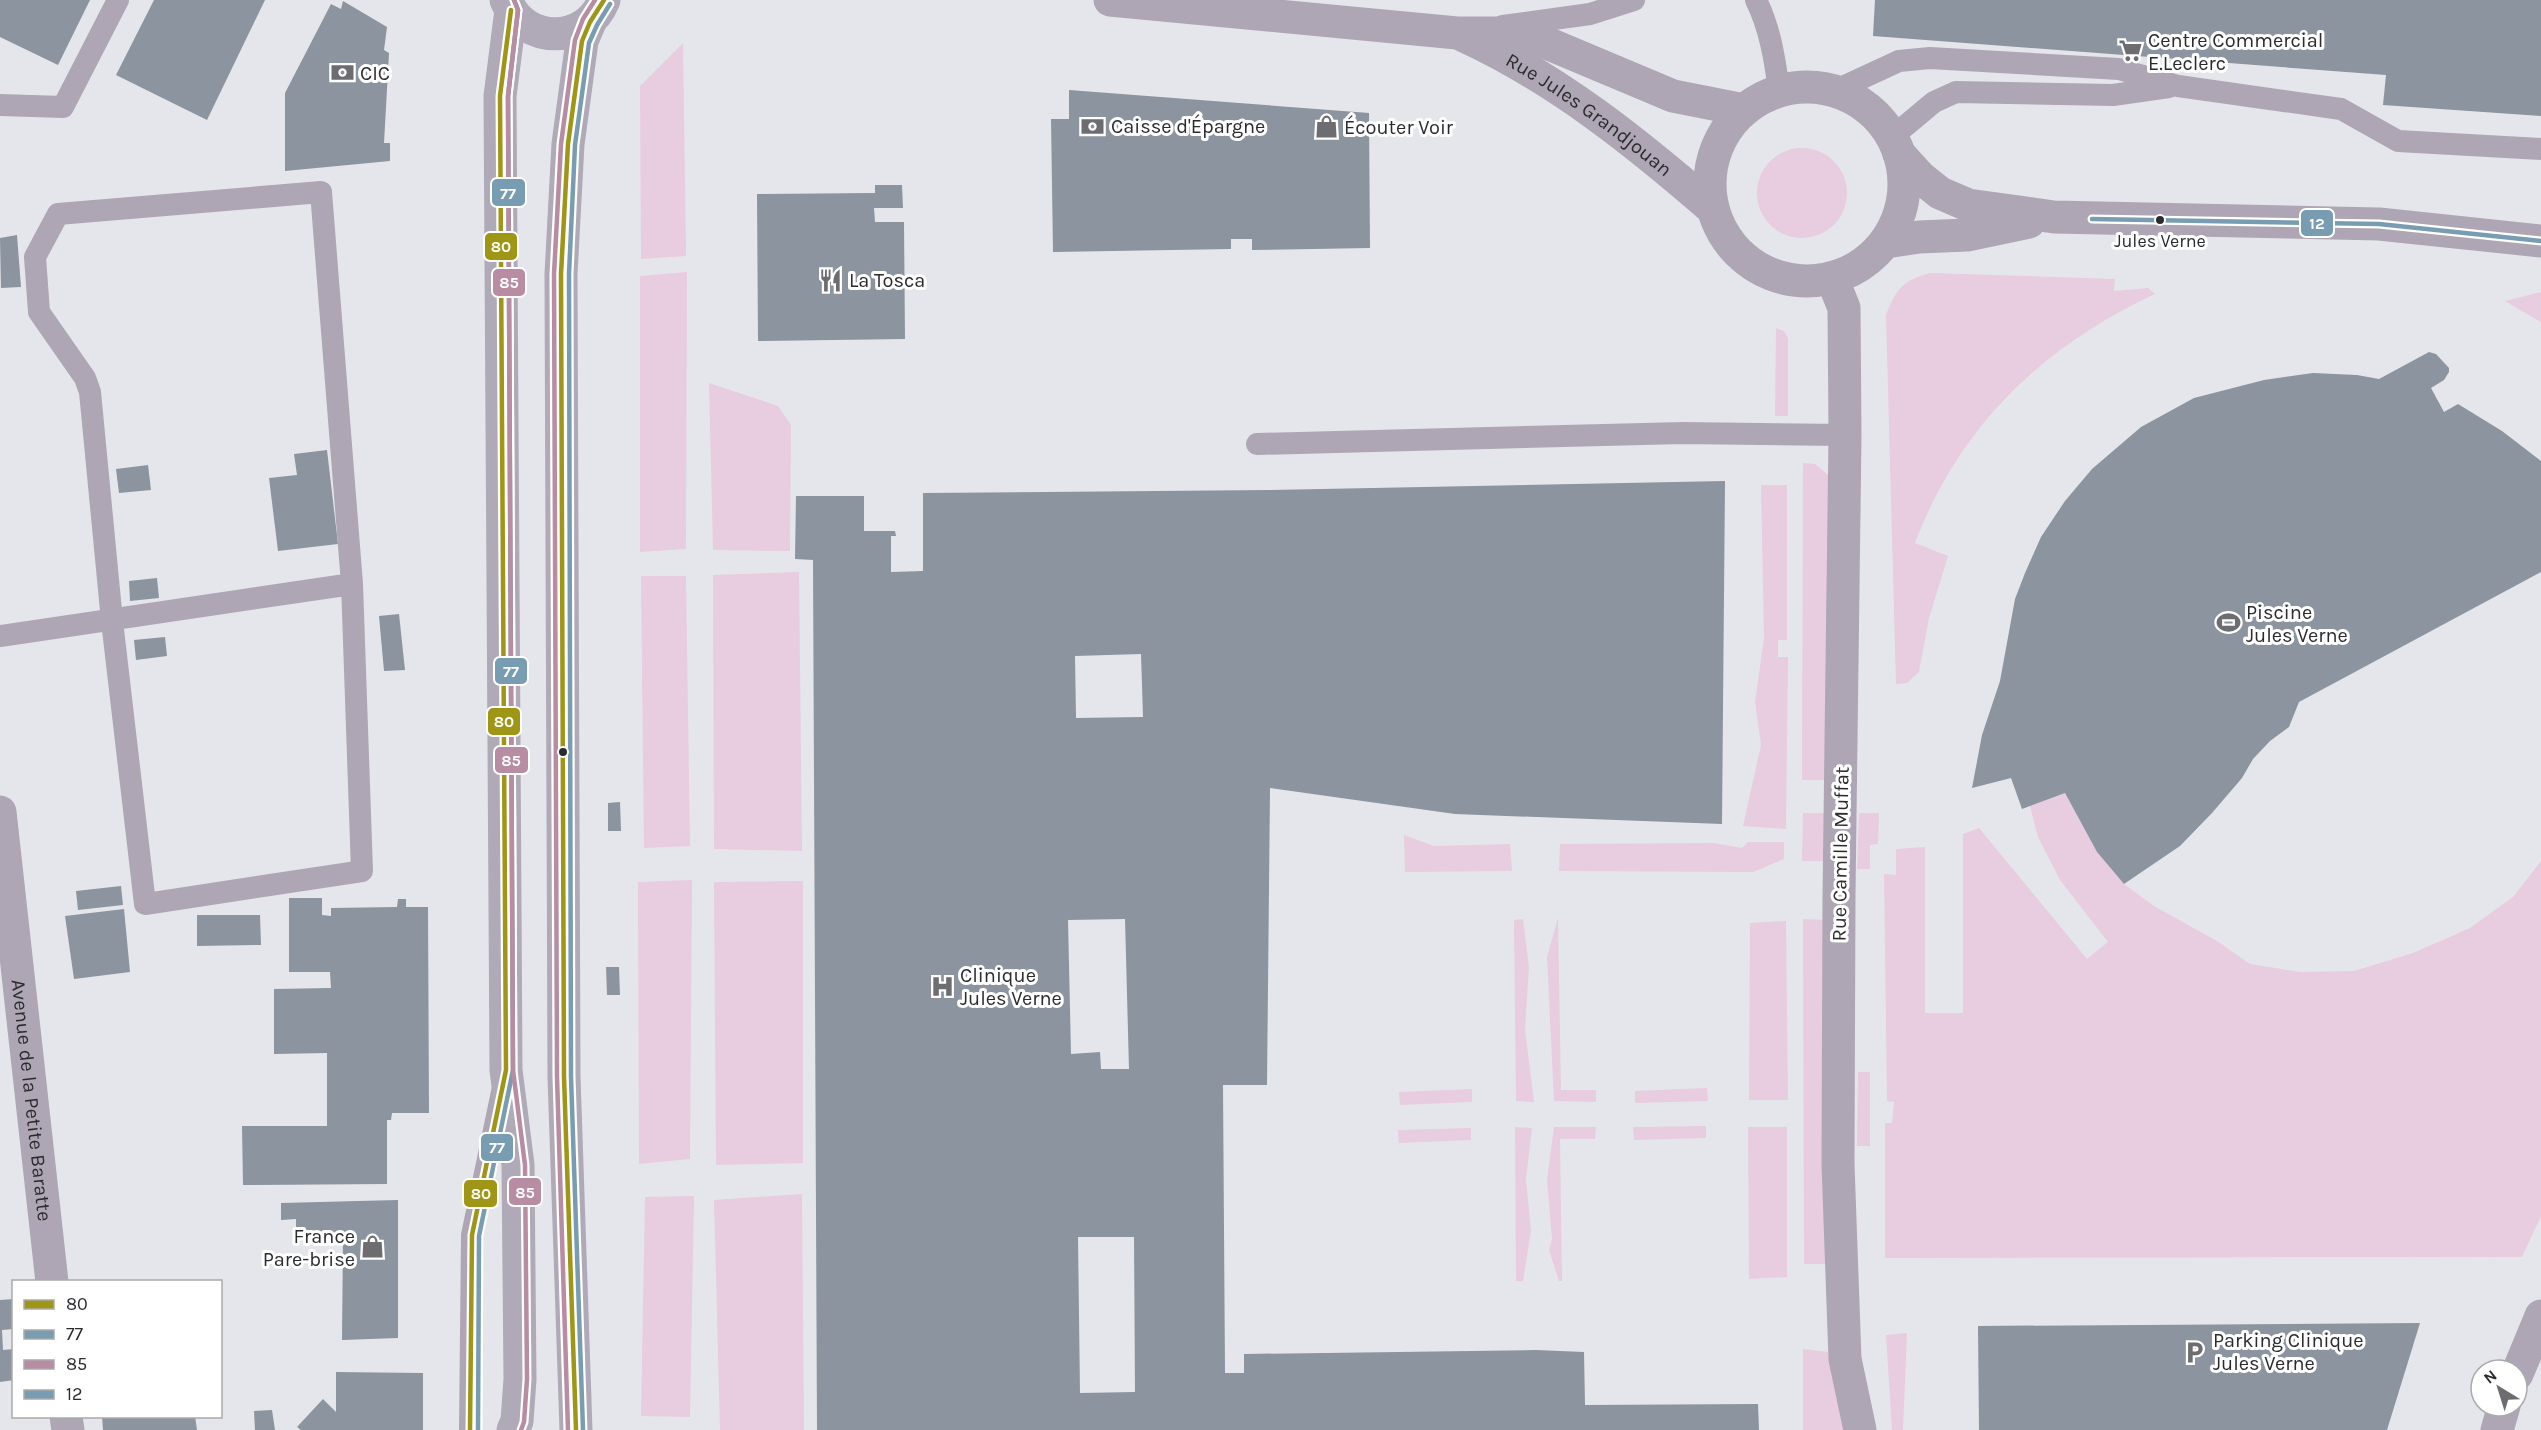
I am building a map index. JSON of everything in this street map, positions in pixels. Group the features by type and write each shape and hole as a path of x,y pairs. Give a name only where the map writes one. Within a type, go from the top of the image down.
{"main road":[{"path":"508,5 524,25 553,35 573,32 597,11"},
{"path":"508,5 500,96 506,1070 518,1165 520,1379 517,1421 513,1430"},
{"path":"576,1430 564,1077 561,274 568,144 582,40 597,11"}],"street":[{"name":"Rue Jules Grandjouan","path":"1110,0 1457,33 1511,33 1542,41 1673,96 1744,110"},
{"name":"Rue Jules Grandjouan","path":"1457,33 1494,50 1541,77 1641,148 1713,209"},
{"path":"1896,145 1904,190 1895,226 1886,242 1857,268 1832,278 1797,282 1758,269 1740,256 1726,240 1710,198 1710,173 1716,149 1728,128 1744,110 1779,91 1798,87 1834,91 1867,108 1881,122 1920,177 1940,193 1968,205 2054,217 2379,224 2541,241"},
{"path":"1886,242 1967,235 2054,217"},
{"name":"Rue Camille Muffat","path":"1832,278 1844,308 1845,435 1838,1164 1845,1359 1860,1430"},
{"name":"Avenue de la Petite Baratte","path":"0,812 13,1049 52,1280"},
{"path":"2524,1358 2541,1316"}],"lane":[{"path":"0,105 63,107 118,0"},
{"path":"1457,33 1590,14 1634,0"},
{"path":"1756,0 1764,16 1779,91"},
{"path":"1834,91 1899,61 1930,58 2120,69 2178,86 2341,109 2398,141 2541,149"},
{"path":"1896,145 1934,102 1956,92 2113,94 2178,86"},
{"path":"321,192 352,584 362,872 145,904 112,621 90,392 85,378 39,312 35,257 58,214 321,192"},
{"path":"1257,444 1683,433 1845,435"},
{"path":"0,636 352,584"},
{"path":"470,1430 472,1235 506,1070"}],"shaded area":[{"path":"683,43 686,256 641,259 640,86"},
{"path":"1802,148 1819,151 1834,161 1844,176 1847,193 1844,210 1834,225 1819,235 1802,238 1785,235 1770,225 1760,210 1757,193 1760,176 1770,161 1785,151"},
{"path":"687,272 686,549 640,552 640,276"},
{"path":"1930,273 2115,279 2114,291 2148,288 2155,294 2114,315 2041,365 1981,426 1956,462 1934,501 1915,543 1948,556 1929,618 1919,672 1907,683 1896,684 1886,315 1897,292 1902,287 1913,279"},
{"path":"2541,292 2541,322 2505,301"},
{"path":"1776,328 1784,331 1788,338 1788,416 1775,416"},
{"path":"709,383 778,406 791,425 790,551 713,550"},
{"path":"1803,463 1815,464 1829,476 1828,780 1802,780"},
{"path":"1761,485 1787,485 1787,640 1778,640 1778,657 1788,657 1786,829 1743,826 1761,745 1755,702 1764,638"},
{"path":"799,572 802,851 714,849 713,575"},
{"path":"641,576 686,576 690,846 644,848"},
{"path":"2065,793 2097,852 2124,884 2154,906 2217,941 2250,964 2300,972 2354,971 2413,953 2470,928 2513,897 2541,861 2541,1216 2522,1257 1885,1258 1885,1123 1892,1123 1894,1102 1887,1101 1884,874 1896,875 1896,849 1925,847 1925,1013 1963,1013 1963,834 1979,828 2087,959 2108,942 2060,880 2038,837 2030,806"},
{"path":"1803,813 1827,813 1827,861 1802,861"},
{"path":"1859,813 1879,813 1878,844 1870,845 1870,869 1857,869"},
{"path":"1404,835 1434,846 1510,844 1512,871 1405,872"},
{"path":"1748,842 1784,842 1784,859 1753,872 1559,871 1560,844 1713,843 1742,848"},
{"path":"692,880 690,1159 639,1164 638,882"},
{"path":"803,881 803,1163 716,1165 714,882"},
{"path":"1558,918 1561,1090 1596,1090 1596,1102 1554,1101 1547,957"},
{"path":"1523,919 1529,967 1525,1030 1534,1102 1516,1101 1514,920"},
{"path":"1803,919 1829,920 1830,1264 1804,1264"},
{"path":"1786,921 1788,1100 1749,1100 1750,923"},
{"path":"1858,1072 1870,1072 1870,1146 1857,1146"},
{"path":"1707,1088 1708,1101 1635,1103 1635,1091"},
{"path":"1472,1089 1472,1102 1400,1105 1399,1092"},
{"path":"1706,1126 1706,1138 1634,1140 1633,1127"},
{"path":"1515,1127 1532,1128 1526,1179 1531,1231 1523,1281 1516,1281"},
{"path":"1554,1127 1596,1127 1595,1139 1560,1139 1562,1281 1559,1281 1549,1250 1552,1239 1547,1180"},
{"path":"1748,1127 1787,1127 1787,1277 1749,1279"},
{"path":"1471,1128 1471,1140 1399,1143 1398,1130"},
{"path":"802,1194 804,1430 720,1430 714,1200"},
{"path":"694,1196 690,1417 641,1416 645,1197"},
{"path":"1907,1333 1903,1430 1892,1430 1886,1335"},
{"path":"1803,1349 1828,1352 1843,1430 1803,1430"}],"building":[{"path":"0,0 90,0 58,65 0,37"},
{"path":"154,0 265,0 207,120 116,75"},
{"name":"Centre Commercial E.Leclerc","path":"1875,0 2541,0 2541,116 2383,105 2386,75 1873,36"},
{"name":"CIC","path":"343,1 387,27 384,50 389,53 384,143 390,143 390,161 285,171 285,93 331,4 341,9"},
{"path":"1069,90 1369,113 1370,248 1252,250 1252,239 1231,239 1231,249 1053,252 1051,119 1069,119"},
{"name":"La Tosca","path":"875,185 902,185 903,208 874,208 875,222 904,222 905,339 758,341 757,194 875,193"},
{"path":"17,235 21,287 1,288 0,238"},
{"name":"Piscine Jules Verne","path":"2429,352 2436,354 2449,368 2444,380 2431,388 2444,412 2458,404 2502,431 2541,461 2541,572 2299,702 2289,727 2270,741 2253,759 2242,778 2212,813 2180,846 2124,884 2097,852 2065,793 2022,809 2011,778 1972,788 1982,735 2000,681 2015,599 2041,537 2065,501 2092,469 2141,427 2194,398 2264,380 2313,373 2357,375 2379,379"},
{"path":"327,450 338,544 278,551 269,478 297,475 294,454"},
{"path":"148,465 151,490 119,493 116,469"},
{"name":"Clinique Jules Verne","path":"1725,481 1722,824 1455,814 1270,788 1267,1085 1223,1085 1225,1373 1244,1373 1244,1354 1536,1350 1584,1352 1585,1405 1758,1404 1759,1430 817,1430 813,560 795,559 796,496 864,496 864,531 895,531 896,536 891,536 891,572 923,571 923,493 1269,490","holes":["1141,654 1143,717 1076,718 1075,656","1125,919 1129,1069 1101,1069 1100,1052 1071,1054 1068,920","1078,1237 1134,1237 1135,1392 1080,1393"]},
{"path":"157,578 159,598 130,601 129,581"},
{"path":"399,614 405,670 384,671 379,616"},
{"path":"165,637 167,656 136,660 134,640"},
{"path":"620,802 621,831 608,831 608,803"},
{"path":"121,886 123,905 78,910 76,891"},
{"path":"289,898 322,898 322,915 331,916 331,908 397,907 398,899 406,899 406,907 428,907 429,1113 392,1113 391,1120 387,1120 387,1184 243,1185 242,1126 327,1126 327,1053 274,1054 274,989 331,988 330,972 289,972"},
{"path":"124,909 130,972 74,979 65,916"},
{"path":"197,915 260,915 261,945 197,946"},
{"path":"606,967 619,967 620,995 607,995"},
{"path":"398,1200 398,1338 342,1340 343,1236 296,1236 296,1219 281,1220 281,1203"},
{"path":"12,1299 12,1329 2,1330 3,1350 12,1349 12,1380 0,1382 0,1300"},
{"name":"Parking Clinique Jules Verne","path":"2420,1323 2387,1430 1979,1430 1978,1326"},
{"path":"336,1372 423,1373 423,1430 301,1430 297,1427 323,1399 336,1412"},
{"path":"272,1410 275,1430 255,1430 254,1411"},
{"path":"102,1418 195,1418 197,1430 103,1430"}],"transit line":[{"name":"77","path":"478,1430 479,1236 513,1070 508,96 518,10 514,0"},
{"name":"85","path":"514,0 518,10 508,96 513,1070 525,1165 527,1379 524,1422 521,1430"},
{"name":"85","path":"568,1430 557,1077 554,274 561,144 575,40 583,19 595,0"},
{"name":"80","path":"576,1430 564,1077 561,274 568,144 582,41 590,22 604,0"},
{"name":"77","path":"583,1430 571,1077 569,274 575,145 589,43 610,4"},
{"name":"80","path":"470,1430 472,1235 506,1070 500,96 511,10"},
{"name":"12","path":"2092,219 2379,224 2541,241"}],"place":[{"name":"Centre Commercial E.Leclerc","path":"2130,51"},
{"name":"CIC","path":"342,73"},
{"name":"Caisse d'Épargne","path":"1093,126"},
{"name":"Écouter Voir","path":"1326,127"},
{"name":"Jules Verne","path":"2160,220"},
{"name":"La Tosca","path":"831,280"},
{"name":"Piscine Jules Verne","path":"2228,623"},
{"name":"Clinique Jules Verne","path":"942,986"},
{"name":"France Pare-brise","path":"373,1247"},
{"name":"Parking Clinique Jules Verne","path":"2195,1352"}]}
